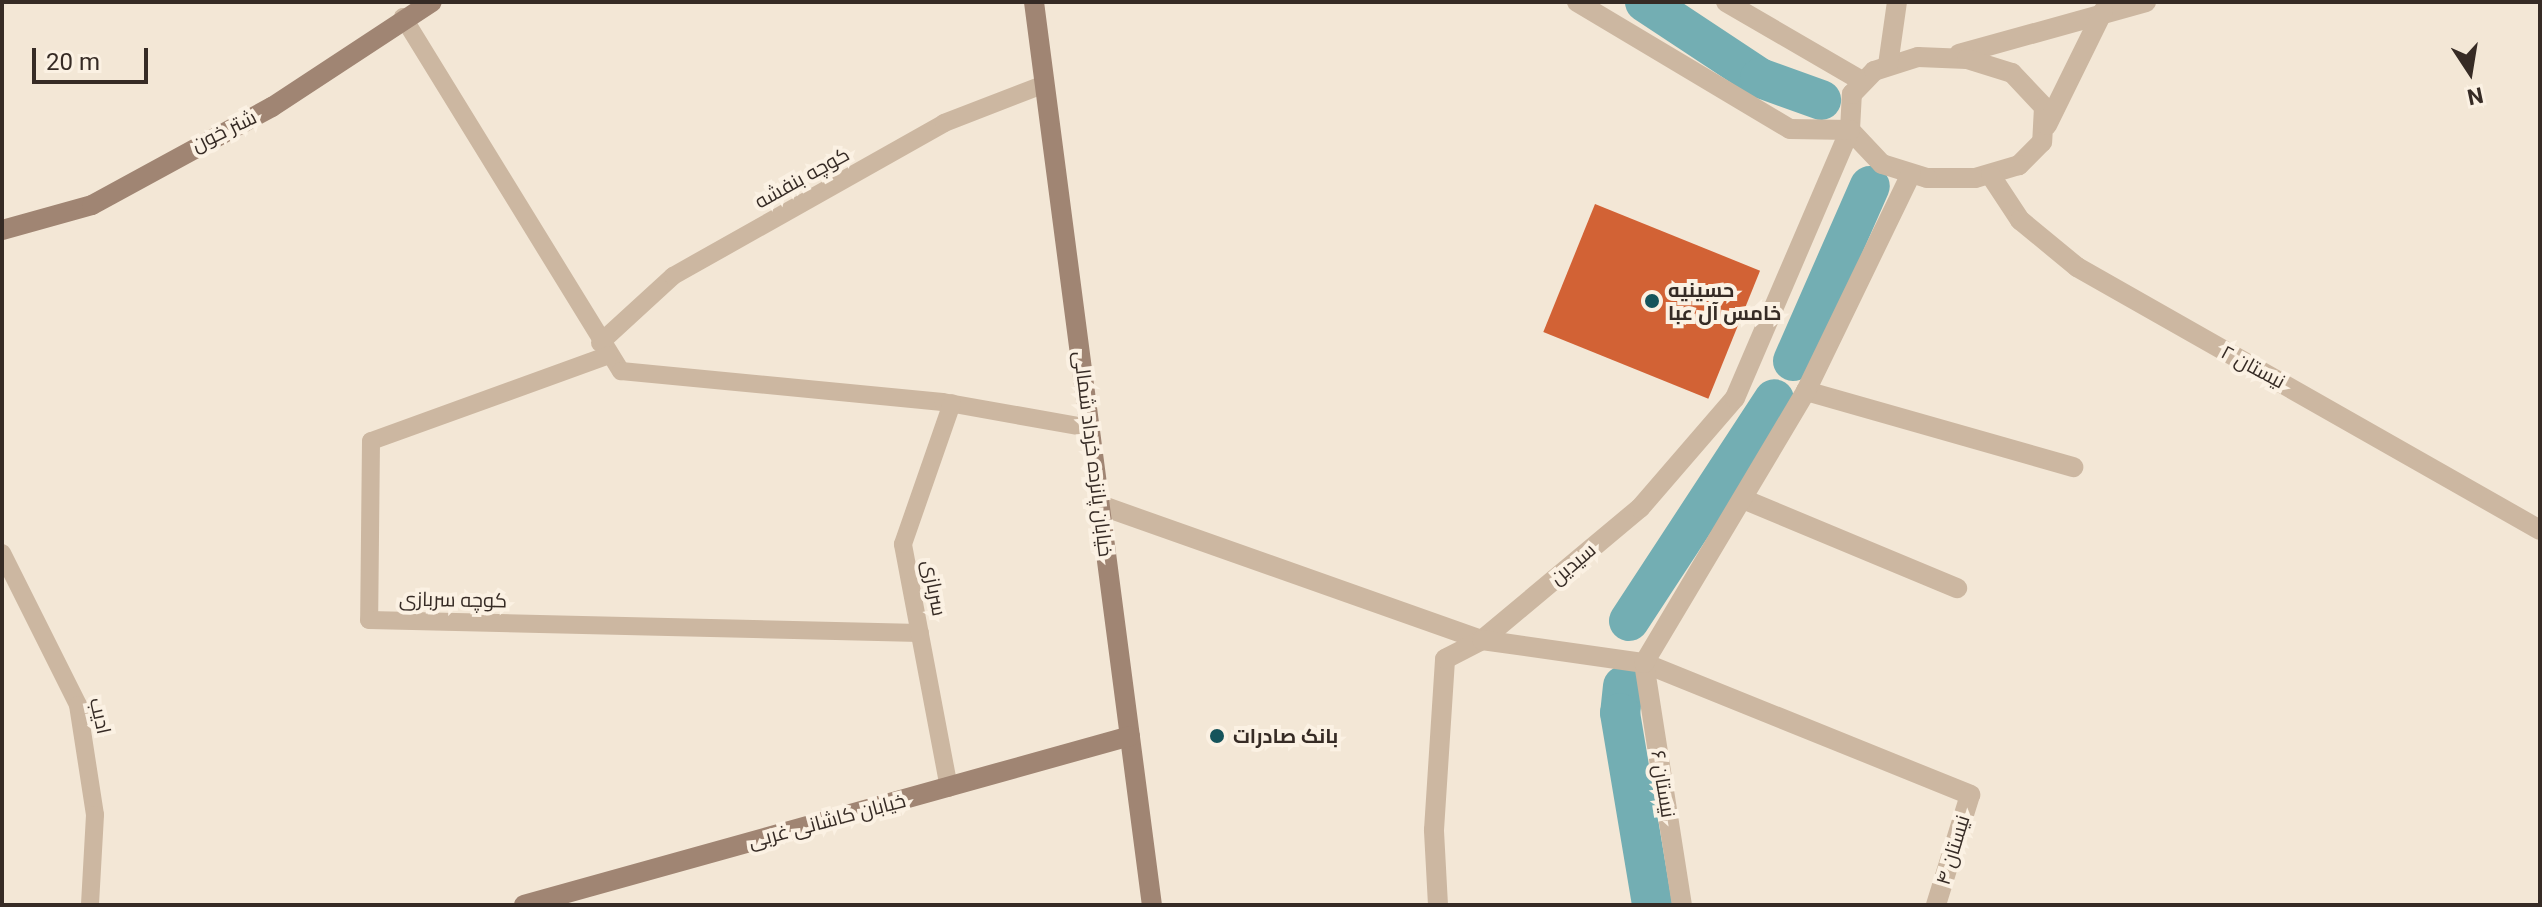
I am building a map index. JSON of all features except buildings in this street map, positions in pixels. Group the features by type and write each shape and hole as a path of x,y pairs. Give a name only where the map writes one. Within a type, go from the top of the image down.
{"street":[{"name":"شتر خون","path":"2,230 92,205 272,107 403,17 432,2"},
{"name":"خیابان پانزده خرداد شمالی","path":"1034,2 1152,905"},
{"path":"1577,2 1790,129 1850,130"},
{"path":"1726,2 1862,81"},
{"path":"1888,65 1897,2"},
{"path":"2103,11 2032,155 1991,176 1911,174 1869,155 1850,130 1847,112 1862,81 1888,65 1951,57 2103,11 2146,2"},
{"path":"1951,57 2025,81 2044,107 2047,125"},
{"name":"سیدین","path":"1438,905 1434,830 1445,659 1482,640 1640,508 1735,398 1850,130"},
{"path":"1100,505 1482,640 1644,663 1806,391 1911,174"},
{"name":"نیستان ۲","path":"1991,176 2020,220 2077,267 2540,530"},
{"path":"1806,391 2073,467"},
{"path":"1743,499 1957,588"},
{"name":"نیستان ۴","path":"1644,663 1970,795 1936,905"},
{"name":"نیستان ۶","path":"1644,663 1682,905"},
{"name":"خیابان کاشانی غربی","path":"524,905 1130,736"}],"lane":[{"path":"403,17 621,371 952,403 1089,428"},
{"name":"کوچه بنفشه","path":"605,349 673,276 944,123 1045,84"},
{"name":"کوچه سربازی","path":"605,349 371,441 369,620 920,633"},
{"name":"سربازی","path":"949,788 903,544 952,403"},
{"name":"ادیب","path":"2,553 78,705 95,815 90,905"}],"waterway":[{"path":"1645,2 1760,78 1821,100"},
{"path":"1793,361 1870,186"},
{"path":"1629,621 1774,399"},
{"path":"1623,686 1620,713 1652,905"}],"place":[{"name":"حسینیه خامس آل عبا","path":"1652,301"},
{"name":"بانک صادرات","path":"1217,736"}]}
